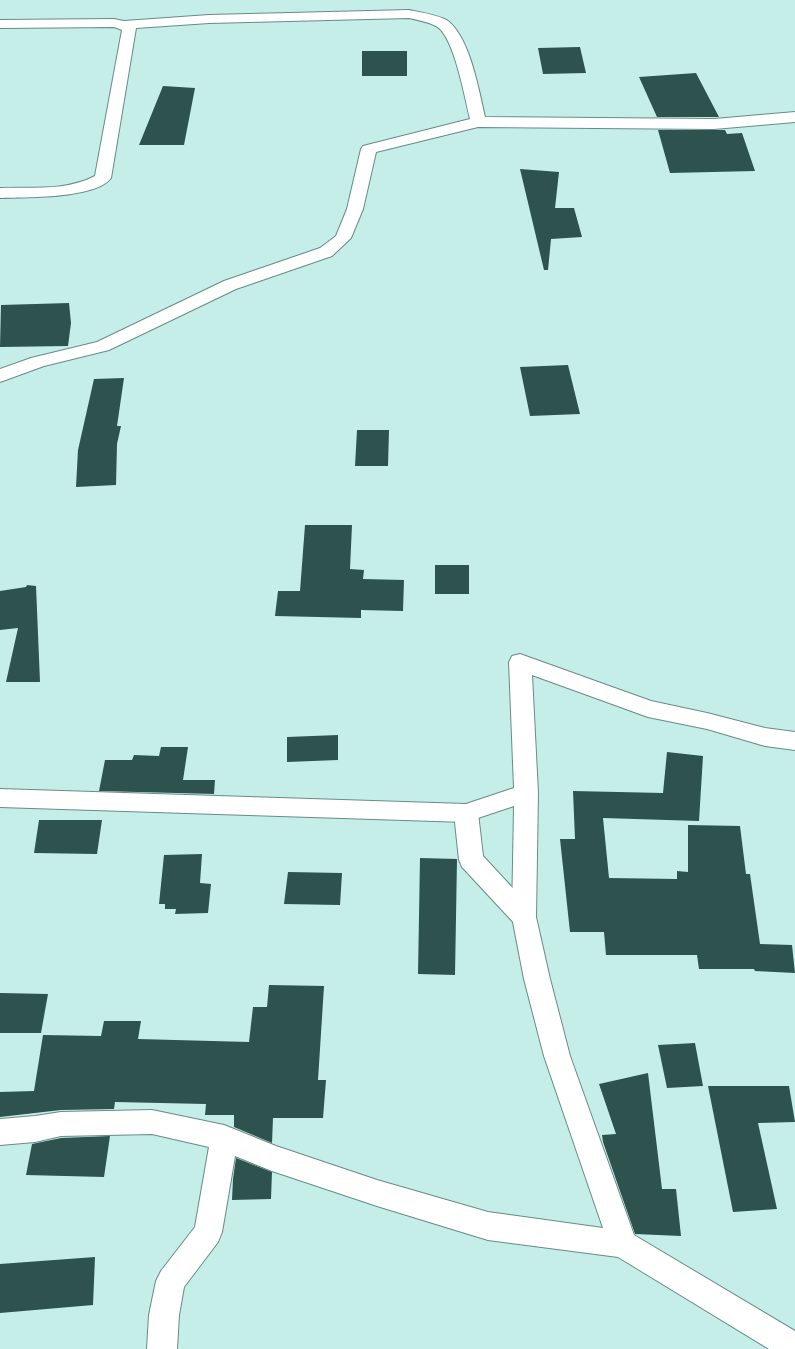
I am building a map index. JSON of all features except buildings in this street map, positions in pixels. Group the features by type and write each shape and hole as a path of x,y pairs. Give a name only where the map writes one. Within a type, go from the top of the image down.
{"street":[{"path":"0,24 114,23 124,25 209,18 409,14 442,23 455,39 468,77 478,122"},
{"path":"0,193 79,189 94,184 103,178 129,29 124,25"},
{"path":"0,376 18,367 103,346 230,285 326,252 343,238 355,209 369,149 478,122 714,124 795,117"},
{"path":"623,1244 557,1056 537,979 524,917 526,793 520,662 648,709 707,721 765,738 795,741"},
{"path":"0,798 466,813 526,793"},
{"path":"466,813 471,860 524,917"},
{"path":"0,1132 35,1129 62,1124 152,1122 224,1138 272,1158 488,1226 623,1244 795,1348"},
{"path":"162,1349 164,1315 171,1281 208,1232 224,1138"}]}
